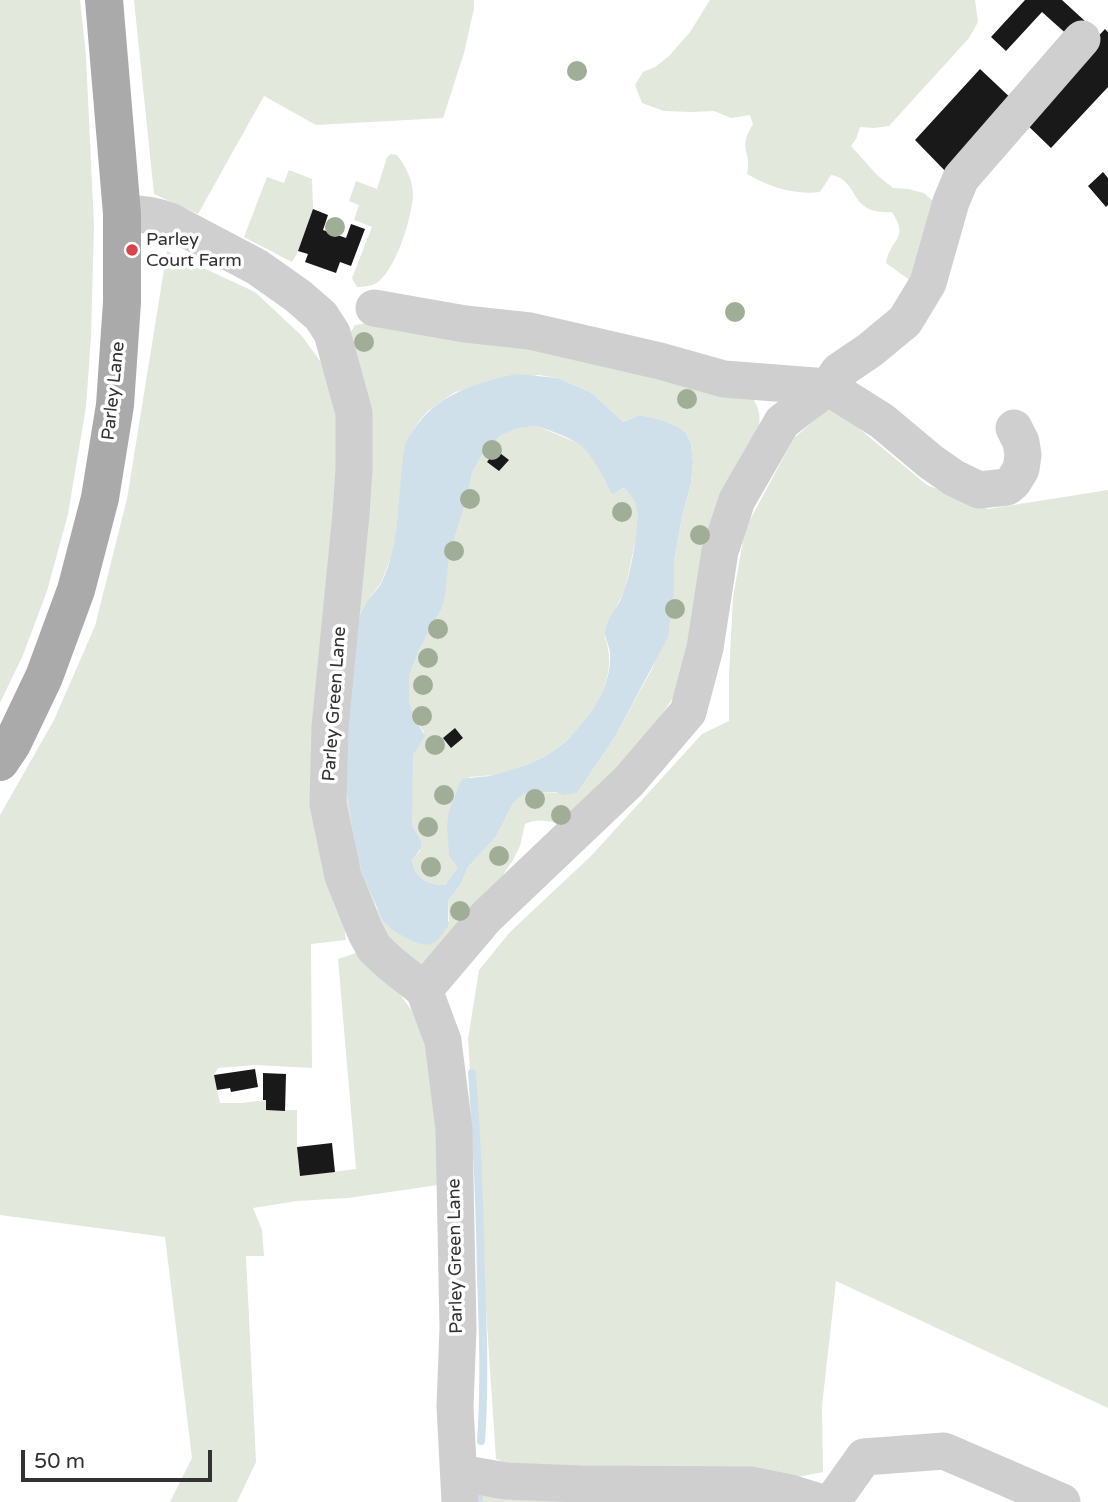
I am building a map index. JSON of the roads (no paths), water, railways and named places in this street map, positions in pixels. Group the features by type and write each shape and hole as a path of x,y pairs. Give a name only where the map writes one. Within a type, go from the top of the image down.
{"main road":[{"name":"Parley Lane","path":"0,762 12,744 49,665 76,590 100,498 115,405 122,302 122,214 104,0"}],"street":[{"path":"424,990 486,916 629,781 688,712 705,648 720,551 737,500 782,422 828,387 839,372 905,321 928,282 951,202 961,178 1082,39"},
{"name":"Parley Green Lane","path":"122,214 155,216 170,221 257,267 298,296 321,316 332,333 354,413 354,469 330,727 328,804 343,876 365,931 374,948 424,990 443,1041 454,1129 458,1329 455,1406 460,1488"},
{"path":"374,308 465,324 530,331 660,361 724,379 828,387 881,421 954,478 979,490 1007,487 1021,469 1021,442 1014,428"},
{"path":"832,1502 864,1457 944,1451 1062,1502"},
{"path":"460,1488 506,1481 750,1485 819,1502"}],"waterway":[{"path":"472,1073 483,1338 481,1441"}],"place":[{"name":"Parley Court Farm","path":"132,250"}]}
